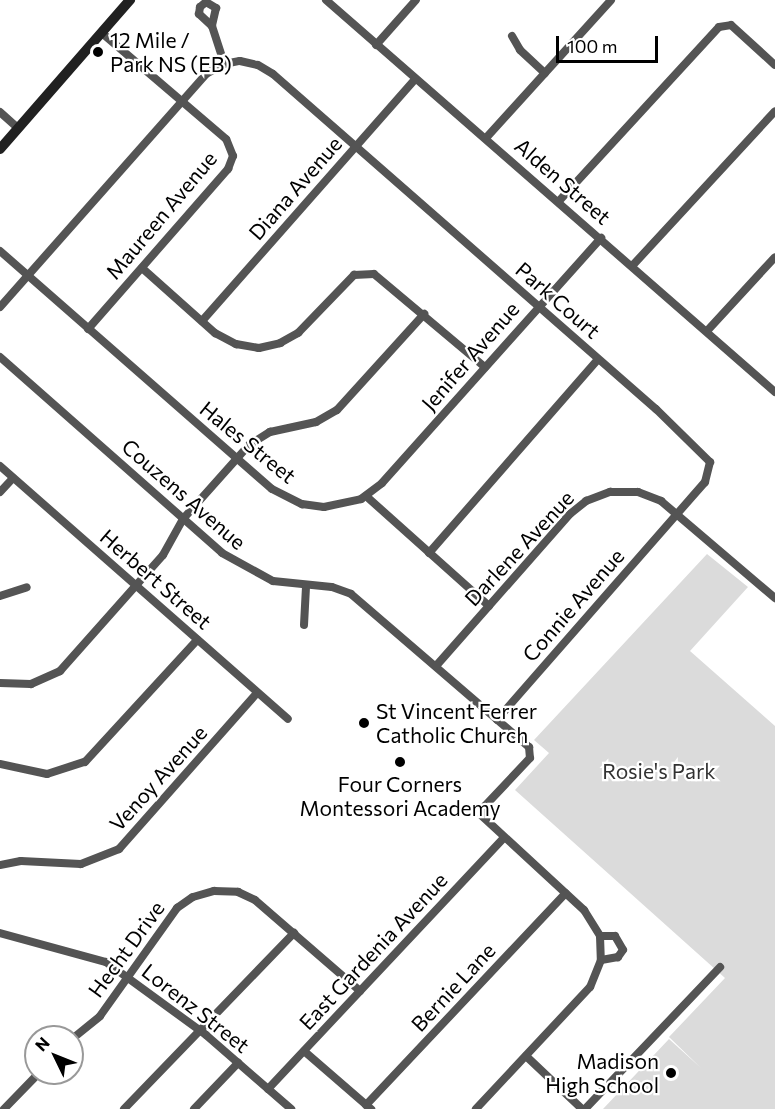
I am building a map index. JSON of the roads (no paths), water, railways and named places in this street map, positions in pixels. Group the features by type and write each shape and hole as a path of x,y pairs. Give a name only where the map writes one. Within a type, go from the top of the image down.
{"main road":[{"path":"0,149 130,0"}],"street":[{"name":"Alden Street","path":"326,0 633,265 775,392"},
{"path":"376,45 416,0"},
{"path":"486,138 611,0"},
{"path":"559,201 719,27 731,25 775,65"},
{"path":"0,307 180,101 206,74 224,64 212,26"},
{"path":"102,33 180,101"},
{"path":"512,36 520,50 545,73"},
{"name":"Park Court","path":"224,64 240,62 266,69 707,456 709,477 677,514"},
{"name":"Diana Avenue","path":"202,321 415,79"},
{"name":"Maureen Avenue","path":"88,329 232,162 232,150 226,139 180,101"},
{"path":"633,265 775,111"},
{"path":"0,112 18,128"},
{"name":"Jenifer Avenue","path":"366,496 391,474 538,306 601,238"},
{"name":"Hales Street","path":"0,251 272,489 302,504 335,506 366,496"},
{"path":"707,331 775,257"},
{"path":"142,268 202,321 236,344 271,346 298,333 347,280 361,272 380,276 484,367"},
{"path":"0,683 23,685 53,676 163,555 183,519 236,459 262,435 316,422 337,410 424,314"},
{"name":"Couzens Avenue","path":"0,357 183,519 247,570 273,581 332,587 351,594 436,666 531,752 528,762 482,813 485,821 504,838"},
{"path":"429,553 598,359"},
{"name":"Herbert Street","path":"0,466 288,719"},
{"path":"0,492 13,478"},
{"name":"Darlene Avenue","path":"436,666 570,514 593,498 610,492 638,492 661,501 677,514"},
{"path":"366,496 489,606"},
{"path":"677,514 775,598"},
{"name":"Connie Avenue","path":"497,720 677,514"},
{"path":"304,625 306,586"},
{"path":"0,596 27,587"},
{"path":"0,764 47,774 86,762 197,640"},
{"name":"Venoy Avenue","path":"0,865 21,861 81,864 119,849 257,693"},
{"path":"476,1109 590,987 601,960 600,936 589,916 504,838"},
{"name":"East Gardenia Avenue","path":"268,1089 504,838"},
{"name":"Hecht Drive","path":"84,1030 93,1023 177,908 205,892 231,891 248,896 360,991"},
{"name":"Bernie Lane","path":"369,1107 566,893"},
{"name":"Lorenz Street","path":"0,933 98,958 200,1030 291,1109"},
{"path":"124,1109 294,933"},
{"path":"600,936 615,936 623,950 618,957 601,960"},
{"path":"526,1056 584,1109 720,967"},
{"path":"304,1051 369,1107"},
{"path":"194,1109 238,1063"},
{"path":"4,1109 27,1085"}],"place":[{"name":"12 Mile / Park NS (EB)","path":"98,52"},
{"name":"St Vincent Ferrer Catholic Church","path":"364,723"},
{"name":"Four Corners Montessori Academy","path":"400,762"},
{"name":"Madison High School","path":"671,1073"}],"park label":[{"name":"Rosie's Park","path":"659,771"}]}
